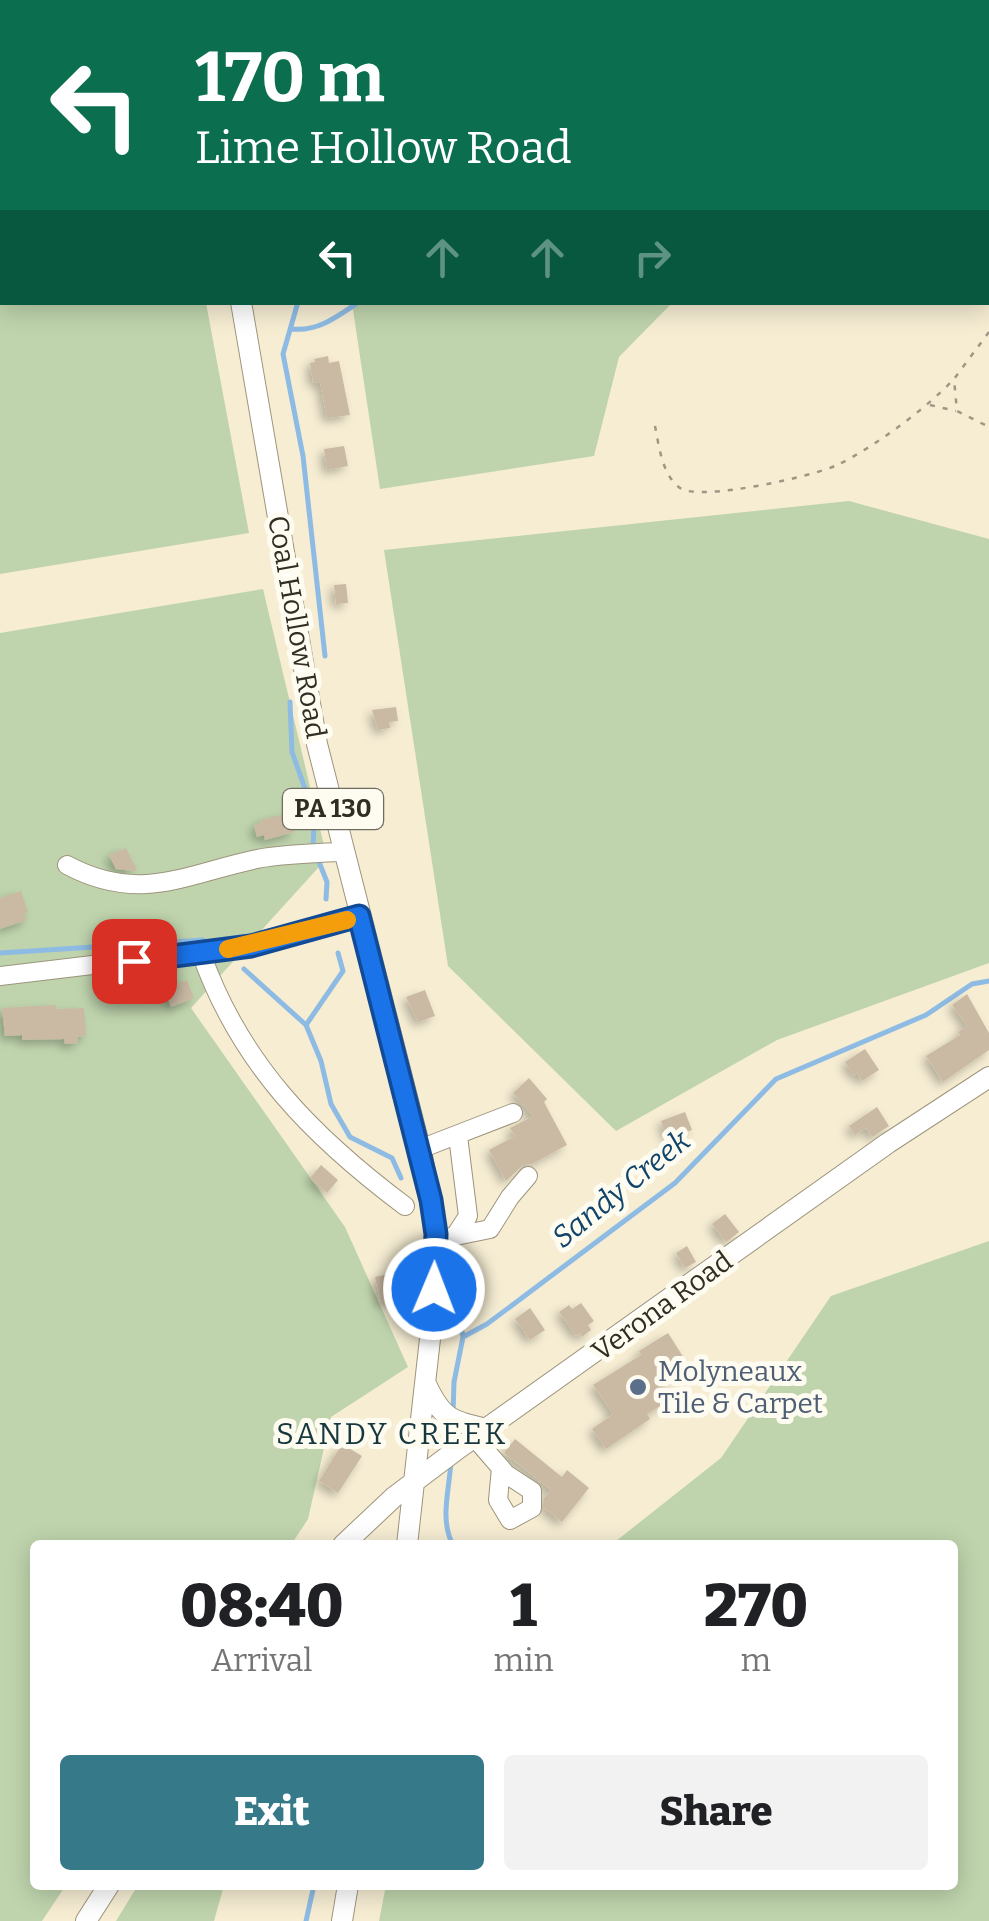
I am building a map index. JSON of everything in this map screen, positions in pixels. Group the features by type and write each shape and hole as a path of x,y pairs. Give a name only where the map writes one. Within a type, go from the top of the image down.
{"main road":[{"name":"Coal Hollow Road","path":"242,305 303,673 326,853 359,916 431,1200 446,1238 416,1480"},
{"name":"Verona Road","path":"349,1540 416,1480 888,1143 989,1077"},
{"path":"426,1383 466,1444"},
{"name":"PA 130","path":"408,1540 416,1480"},
{"path":"86,1921 105,1890"},
{"path":"342,1921 347,1890"}],"street":[{"path":"67,865 120,884 166,884 258,859 326,853"},
{"path":"0,976 251,946 359,916"},
{"path":"201,953 246,1049 303,1120 331,1148 406,1206"},
{"path":"420,1149 514,1112"},
{"path":"446,1238 468,1216 458,1136"},
{"path":"446,1238 490,1229 528,1176"},
{"path":"466,1444 501,1468"}],"path":[{"path":"655,426 663,464 681,488 700,494 736,490 836,466 930,405 989,332"},
{"path":"954,379 957,411"},
{"path":"930,405 957,411 989,427"}],"green space":[{"path":"0,305 206,305 249,533 0,574"},
{"path":"352,305 670,305 619,357 594,456 380,489"},
{"path":"849,501 989,539 989,963 777,1040 616,1131 448,966 384,550"},
{"path":"263,589 327,858 191,1008 345,1227 408,1367 331,1417 308,1519 294,1540 30,1540 30,1890 63,1890 42,1921 0,1921 0,633"},
{"path":"989,1241 989,1921 379,1921 385,1890 958,1890 958,1540 617,1540 721,1458 831,1296"},
{"path":"135,1890 223,1890 214,1921 116,1921"}],"building":[{"path":"328,356 329,363 339,361 350,415 327,418 320,382 313,383 310,363"},
{"path":"344,446 348,466 327,470 324,449"},
{"path":"346,584 348,603 336,604 334,585"},
{"path":"396,707 398,721 389,722 390,728 378,730 372,710"},
{"path":"290,813 294,832 265,840 264,835 257,837 254,825 260,820"},
{"path":"126,848 137,870 116,869 109,855"},
{"path":"21,891 27,920 0,929 0,898"},
{"path":"187,980 194,998 171,1007 164,988"},
{"path":"425,990 435,1016 418,1022 406,997"},
{"path":"967,994 989,1033 989,1050 943,1082 926,1056 960,1035 958,1032 967,1026 952,1005"},
{"path":"56,1005 56,1009 84,1008 86,1036 78,1037 78,1043 5,1036 2,1008"},
{"path":"865,1049 879,1070 862,1081 845,1062"},
{"path":"529,1078 547,1099 544,1102 567,1145 523,1165 506,1181 489,1150 515,1136 510,1128 533,1116 513,1093"},
{"path":"877,1107 889,1126 872,1137 866,1128 855,1135 849,1126"},
{"path":"685,1112 692,1130 668,1139 661,1121"},
{"path":"321,1165 338,1180 327,1193 310,1178"},
{"path":"725,1214 739,1232 726,1242 712,1224"},
{"path":"687,1246 696,1262 685,1268 676,1253"},
{"path":"398,1272 399,1301 380,1302 375,1277"},
{"path":"581,1303 594,1321 582,1337 580,1333 576,1336 559,1312"},
{"path":"530,1308 545,1330 530,1340 515,1319"},
{"path":"668,1333 689,1366 658,1386 668,1401 647,1414 650,1419 606,1449 592,1429 613,1414 593,1385"},
{"path":"515,1439 562,1477 567,1470 589,1488 562,1522 544,1508 544,1498 551,1490 504,1453"},
{"path":"342,1444 362,1456 338,1493 319,1481"}],"waterway":[{"path":"297,305 283,354 303,456 325,656"},
{"path":"292,329 319,325 354,305"},
{"path":"290,702 292,752 308,797 314,825 313,847 327,882 326,899"},
{"path":"0,953 203,940"},
{"path":"306,1025 343,971 338,953"},
{"path":"244,969 306,1025 321,1061 331,1104 350,1137 392,1158 401,1178"},
{"name":"Sandy Creek","path":"453,1414 454,1382 463,1337 487,1324 675,1183 776,1079 926,1015 972,984 989,981"},
{"path":"459,1315 463,1337"},
{"name":"Sandy Creek","path":"451,1460 446,1514 451,1540"},
{"name":"Sandy Creek","path":"306,1921 313,1890"}],"slow traffic":[{"path":"228,949 347,920"}],"place":[{"name":"Molyneaux Tile & Carpet","path":"638,1387"}],"district":[{"name":"SANDY CREEK","path":"392,1434"}],"route":[{"path":"134,961 251,946 359,916 431,1200 436,1234 434,1289"}]}
